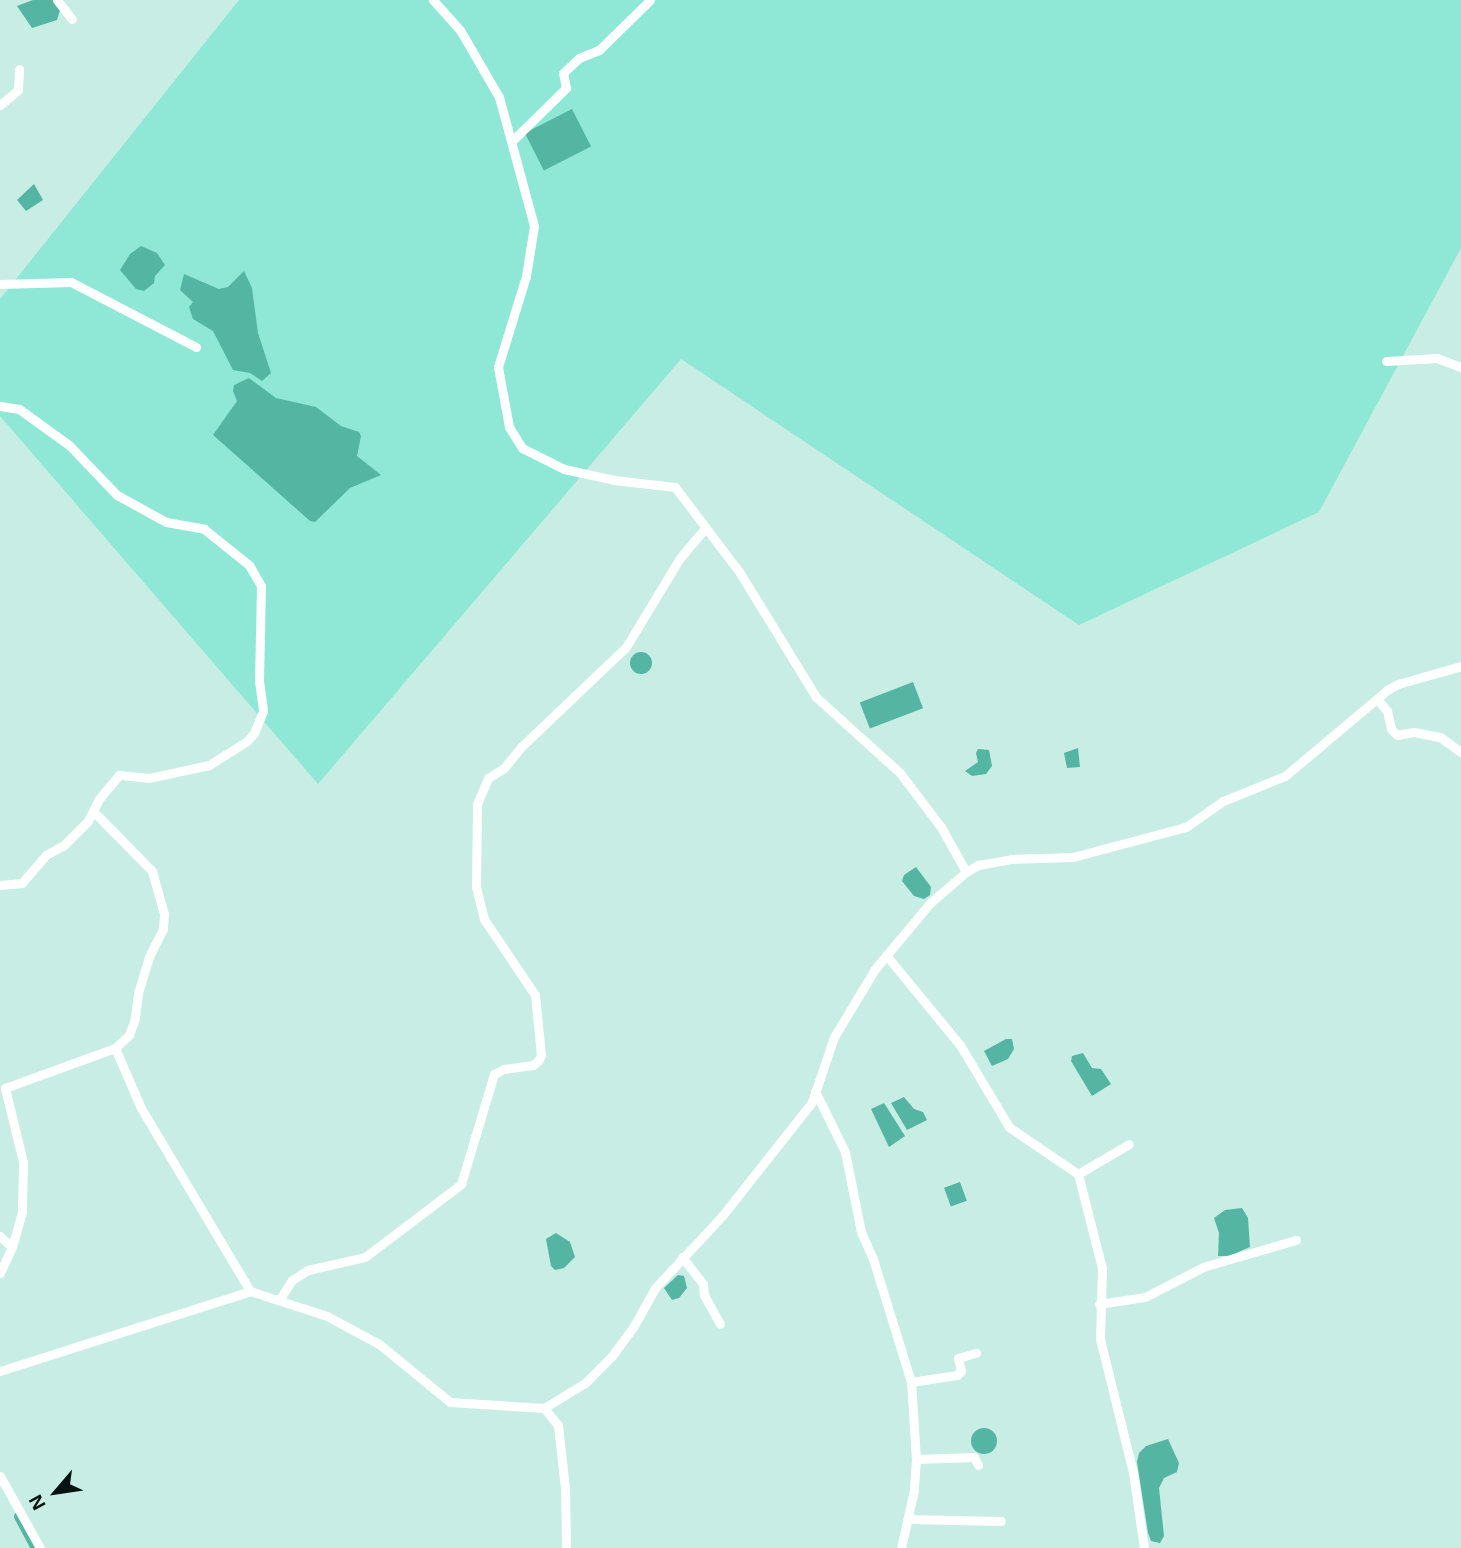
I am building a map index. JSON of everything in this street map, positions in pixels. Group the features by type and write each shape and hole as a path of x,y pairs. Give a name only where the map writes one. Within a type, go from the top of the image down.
{"street":[{"path":"57,0 72,19"},
{"path":"433,0 460,30 499,97 534,226 526,276 498,367 509,427 523,448 564,468 614,480 675,487 740,573 816,697 900,773 941,827 966,872"},
{"path":"512,141 565,88 563,73 579,58 599,50 650,0"},
{"path":"0,105 18,90 19,69"},
{"path":"0,284 71,282 196,347"},
{"path":"1386,361 1437,358 1461,367"},
{"path":"0,406 19,409 69,445 117,495 166,522 204,529 250,565 261,586 258,681 263,710 254,733 229,754 188,772 149,778 119,775 99,799 94,812 64,845 46,855 22,883 0,885"},
{"path":"279,1300 292,1280 308,1270 366,1258 391,1235 421,1217 461,1184 494,1074 504,1069 533,1065 538,1061 541,1055 534,995 484,919 476,887 477,804 488,778 504,768 521,747 626,647 680,558 705,528"},
{"path":"0,1371 250,1291 327,1316 379,1344 450,1402 544,1408 585,1383 612,1356 634,1326 655,1288 722,1216 812,1102 834,1037 886,955 930,904 966,872 978,865 1011,859 1073,857 1186,827 1223,801 1285,776 1398,684 1461,666"},
{"path":"1377,699 1387,711 1391,729 1397,735 1414,732 1440,737 1461,752"},
{"path":"0,1273 12,1247 22,1211 23,1162 5,1088 115,1048 129,1035 135,1019 138,993 163,929 164,914 152,871 94,812"},
{"path":"886,955 960,1045 1009,1127 1078,1174 1102,1268 1100,1339 1133,1472 1144,1548"},
{"path":"115,1048 141,1108 250,1291"},
{"path":"815,1091 845,1152 861,1232 873,1259 911,1382 916,1459 901,1548"},
{"path":"1078,1174 1129,1144"},
{"path":"0,1236 12,1247"},
{"path":"1099,1304 1146,1297 1203,1267 1296,1240"},
{"path":"682,1257 703,1284 704,1295 720,1324"},
{"path":"911,1382 957,1375 961,1371 958,1358 976,1353"},
{"path":"544,1408 558,1425 565,1488 566,1548"},
{"path":"916,1459 974,1457 978,1465"},
{"path":"0,1476 40,1548"},
{"path":"908,1519 1001,1521"}],"shaded area":[{"path":"33,0 55,0 60,10 57,20 32,28 17,6"},
{"path":"239,0 1461,0 1461,248 1319,512 1079,625 681,359 318,784 0,416 0,299"},
{"path":"572,109 591,146 544,170 525,133"},
{"path":"34,184 43,200 26,211 17,200"},
{"path":"141,246 157,253 165,265 155,276 154,283 144,291 136,289 120,270 130,254"},
{"path":"244,271 252,288 258,333 271,373 262,381 250,373 233,370 213,331 193,319 189,307 193,302 180,290 184,274 219,289 228,287"},
{"path":"249,378 276,398 316,407 341,426 359,432 361,436 357,456 381,475 350,488 315,522 310,521 213,435 237,401 234,385"},
{"path":"641,652 651,659 652,663 645,673 641,674 631,667 630,663 637,653"},
{"path":"913,682 923,708 870,729 860,702"},
{"path":"1078,748 1080,767 1067,768 1064,753"},
{"path":"978,749 989,750 992,766 986,774 972,776 965,771 978,762"},
{"path":"916,867 931,887 930,895 924,899 914,896 902,881 904,875"},
{"path":"1006,1039 1012,1039 1014,1049 1008,1059 992,1066 984,1051"},
{"path":"1083,1053 1092,1068 1101,1069 1111,1084 1092,1096 1071,1061 1072,1056"},
{"path":"904,1097 914,1109 923,1112 927,1120 907,1130 891,1103"},
{"path":"884,1103 905,1136 889,1147 871,1109"},
{"path":"960,1182 967,1201 951,1207 944,1188"},
{"path":"1242,1208 1248,1218 1250,1247 1229,1256 1218,1256 1219,1233 1214,1218 1225,1210"},
{"path":"556,1233 570,1242 575,1257 564,1268 555,1270 551,1266 546,1239"},
{"path":"678,1275 684,1276 687,1288 679,1298 672,1300 664,1288"},
{"path":"984,1428 993,1432 997,1441 993,1450 984,1454 975,1450 971,1441 975,1432"},
{"path":"1168,1439 1179,1463 1177,1472 1164,1478 1159,1488 1164,1536 1160,1543 1151,1541 1148,1533 1137,1462 1139,1453 1146,1446"}],"waterway":[{"path":"18,1516 35,1548"}]}
